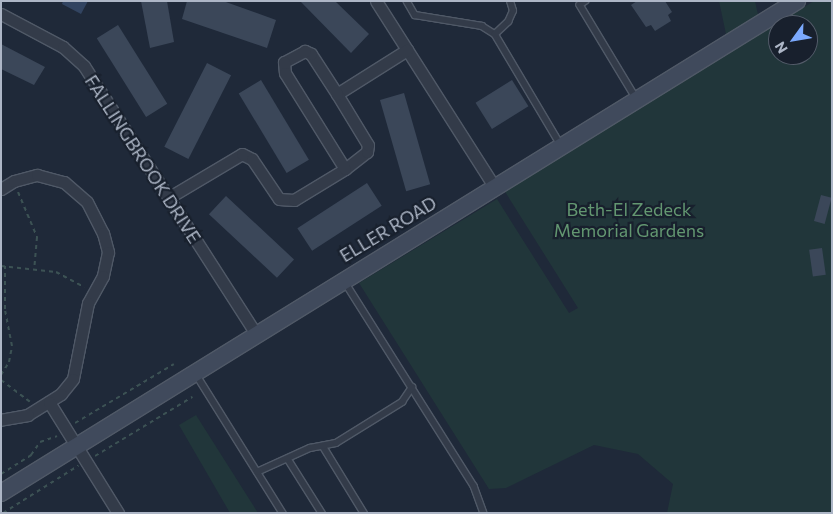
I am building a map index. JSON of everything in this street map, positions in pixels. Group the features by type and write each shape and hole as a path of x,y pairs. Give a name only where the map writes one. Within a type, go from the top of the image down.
{"street":[{"path":"376,1 494,188"},
{"name":"ELLER ROAD","path":"1,493 797,1"},
{"name":"FALLINGBROOK DRIVE","path":"1,14 63,47 84,66 256,334"},
{"path":"337,94 406,50"},
{"path":"168,198 242,154 252,160 274,194 285,201 294,200 344,168 368,148 337,94 311,54 305,51 284,62 284,73 344,168"},
{"path":"1,189 16,180 37,175 58,179 86,202 102,233 108,252 103,276 92,292 76,371 68,387 37,410 18,418 1,420"},
{"path":"49,402 118,513"}],"lane":[{"path":"407,1 415,15 482,26 496,34 562,147"},
{"path":"496,34 508,22 513,11 510,1"},
{"path":"586,1 578,3 637,100"},
{"path":"344,280 474,486 484,513"},
{"path":"195,372 283,513"},
{"path":"258,472 288,459 336,443 402,402 412,386"},
{"path":"323,446 364,513"},
{"path":"288,459 322,513"}],"path":[{"path":"16,180 37,237 34,270"},
{"path":"1,266 65,274 92,292"},
{"path":"1,374 9,362 12,346 5,309 5,266"},
{"path":"77,422 174,364"},
{"path":"1,380 16,389 37,410"},
{"path":"101,452 192,397"},
{"path":"1,474 31,455 40,442 50,440"},
{"path":"4,513 68,473"}],"green space":[{"name":"Beth-El Zedeck Memorial Gardens","path":"719,1 755,1 762,33 768,29 768,65 818,65 818,15 791,15 814,1 832,1 832,513 667,513 673,484 638,454 594,445 506,488 489,489 359,283 497,199 569,313 578,308 504,190 730,53"},
{"path":"196,415 258,513 230,513 179,425"}],"water":[{"path":"63,1 88,1 81,14 62,4"}],"building":[{"path":"141,1 167,1 174,42 150,48"},
{"path":"187,1 223,1 276,20 267,48 182,19"},
{"path":"300,1 335,1 369,34 351,53"},
{"path":"637,1 665,1 672,12 668,15 671,21 655,31 651,25 646,27 631,5"},
{"path":"118,25 167,104 146,117 97,38"},
{"path":"1,44 45,67 34,85 1,69"},
{"path":"207,63 231,75 188,159 164,147"},
{"path":"261,80 309,160 287,173 239,93"},
{"path":"512,80 528,106 492,129 476,103"},
{"path":"404,93 430,184 406,191 380,100"},
{"path":"367,183 382,206 312,251 297,228"},
{"path":"821,195 832,198 825,224 814,221"},
{"path":"226,196 294,259 277,278 209,214"},
{"path":"822,248 826,275 813,277 809,250"}]}
